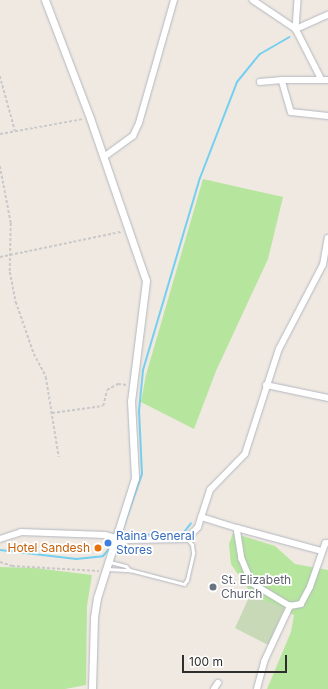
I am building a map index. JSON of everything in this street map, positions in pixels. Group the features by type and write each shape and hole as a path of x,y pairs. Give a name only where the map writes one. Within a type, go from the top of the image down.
{"street":[{"path":"45,0 90,118 146,281 131,401 135,478 106,567 94,618 92,689"},
{"path":"104,157 133,136 139,123 174,0"},
{"path":"253,0 296,29 325,80 282,80 260,82"},
{"path":"296,29 298,0"},
{"path":"296,29 328,15"},
{"path":"282,80 291,112 328,116"},
{"path":"0,539 21,532 105,535 114,542 128,540 187,539 198,527 210,490 245,454 278,349 323,265 328,238"},
{"path":"266,385 328,398"},
{"path":"202,517 322,551"},
{"path":"237,528 242,559 252,583 290,606 301,604 310,587 325,544 328,543"},
{"path":"257,689 264,662 290,606"},
{"path":"214,689 218,683"}],"lane":[{"path":"106,567 130,570 184,584 187,580 194,553 192,545 187,539"},
{"path":"106,567 126,566 130,570"}],"path":[{"path":"0,76 15,131"},
{"path":"0,134 90,118"},
{"path":"0,166 11,223 10,272 16,302 34,354 46,377 59,457"},
{"path":"0,257 129,231"},
{"path":"52,413 103,406 107,390 118,384 133,386"},
{"path":"0,562 12,566 106,567"}],"green space":[{"path":"203,179 283,197 268,259 216,371 194,429 141,402 146,375"},
{"path":"233,533 275,546 295,564 328,570 328,689 267,689 291,632 294,615 253,596 231,564 229,544"},
{"path":"0,567 35,568 92,575 87,606 86,685 65,689 0,689"},
{"path":"250,595 285,608 268,645 235,628"}],"waterway":[{"path":"119,539 142,474 139,411 143,370 200,178 237,82 260,54 290,37"},
{"path":"121,536 133,534 181,536 191,523"},
{"path":"0,550 76,559 103,556 109,549"}],"place":[{"name":"Raina General Stores","path":"108,543"},
{"name":"Hotel Sandesh","path":"98,548"},
{"name":"St. Elizabeth Church","path":"213,587"}]}
